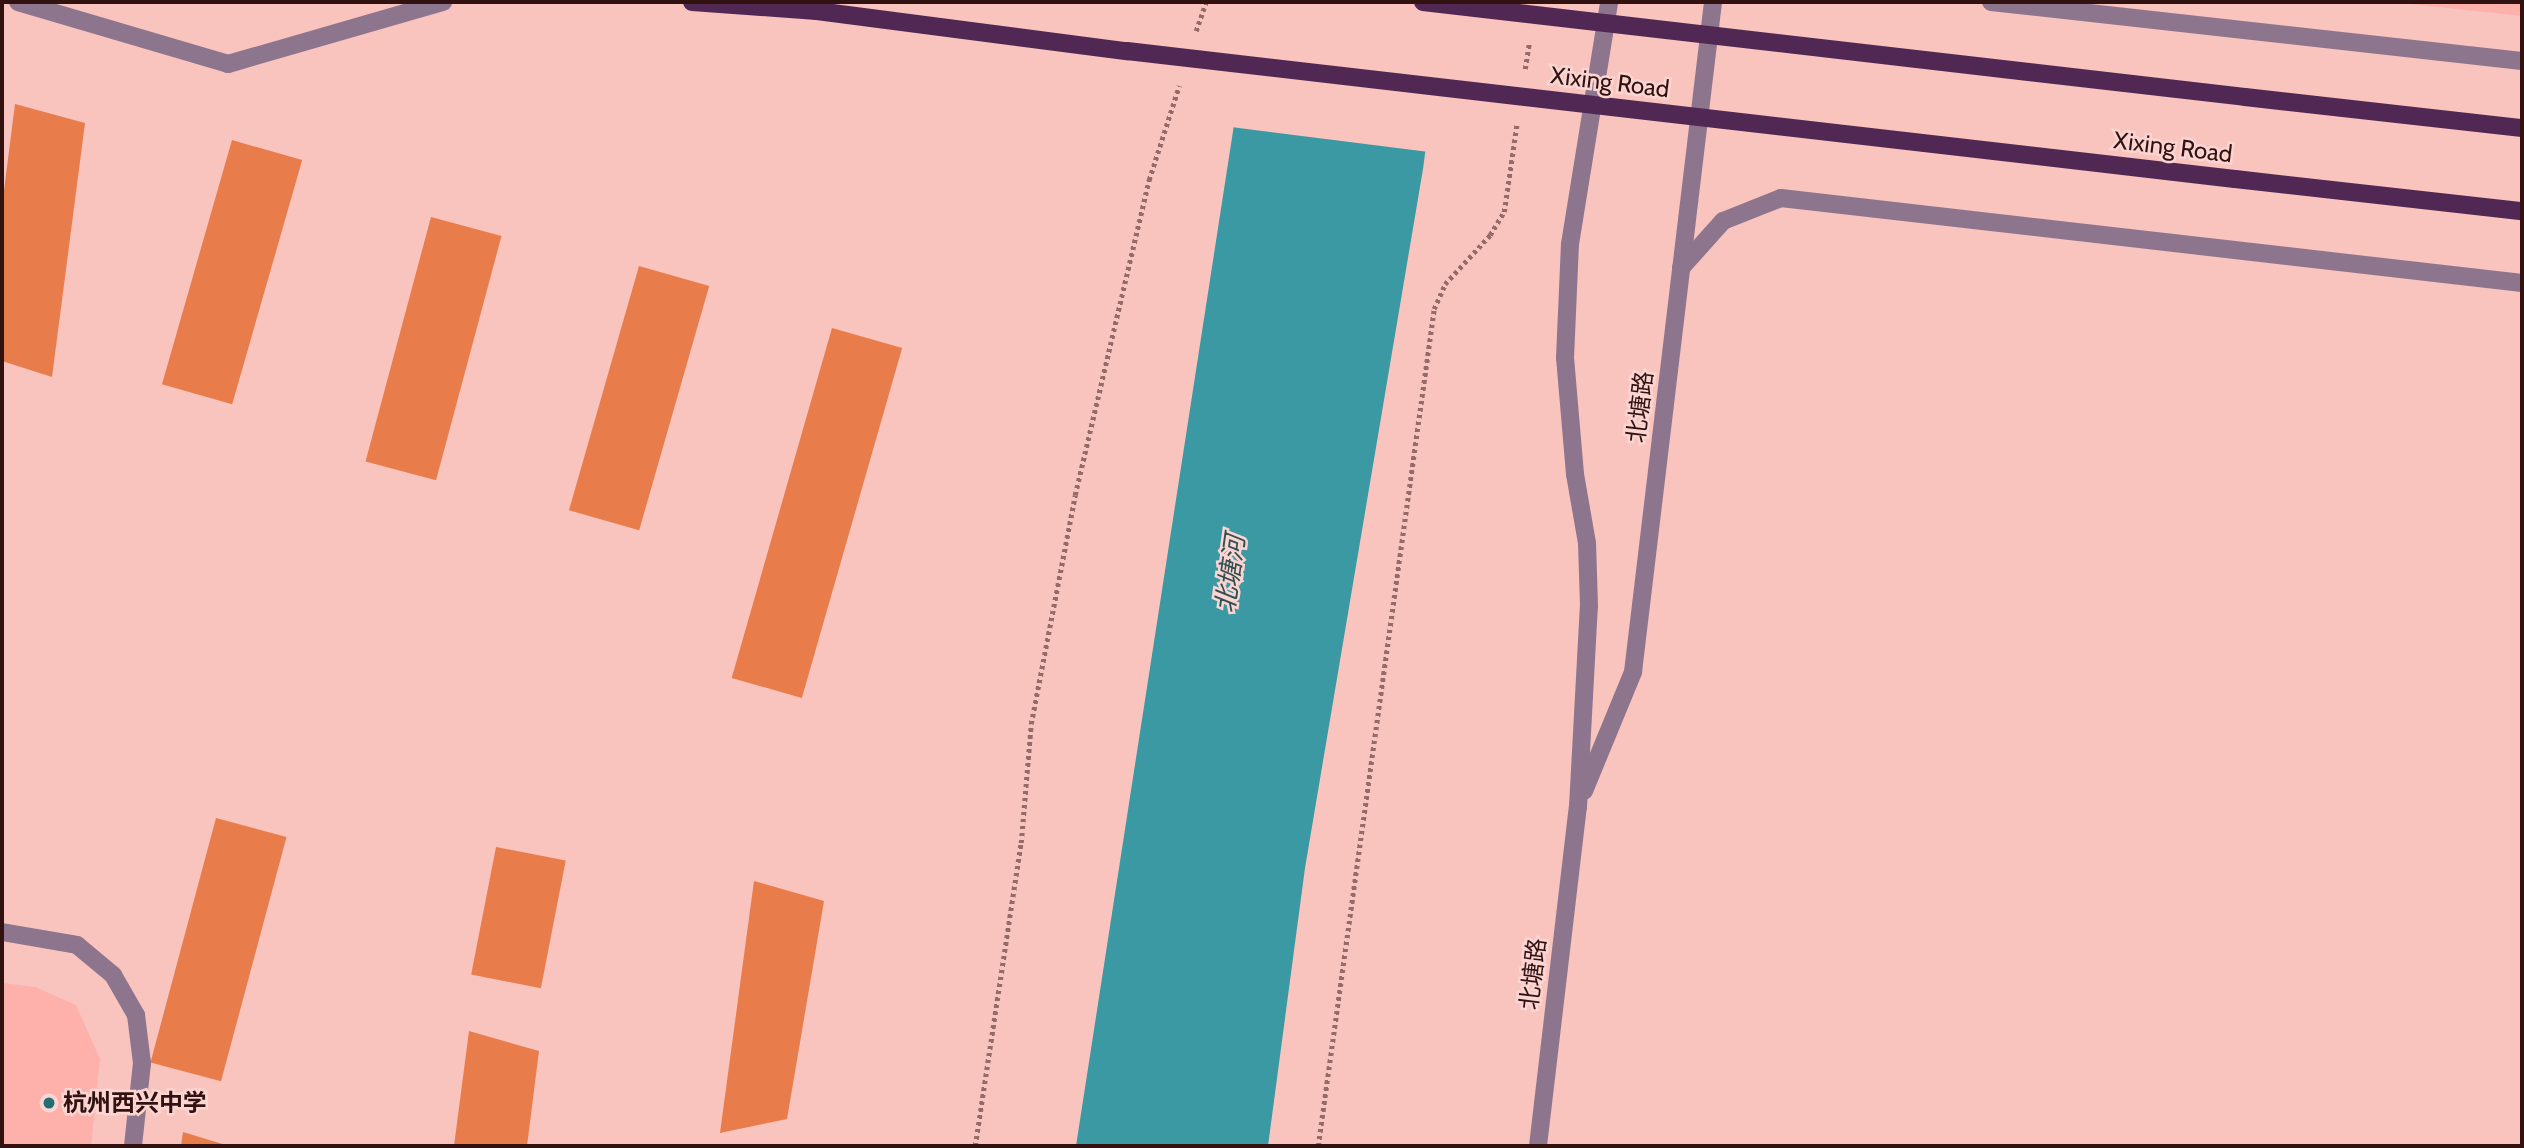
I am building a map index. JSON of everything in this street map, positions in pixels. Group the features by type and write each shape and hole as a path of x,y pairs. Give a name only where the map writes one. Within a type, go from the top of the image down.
{"main road":[{"name":"Xixing Road","path":"692,2 817,11 1127,51 2522,211"},
{"path":"1423,2 2522,128"}],"street":[{"path":"18,2 228,64 443,2"},
{"name":"北塘路","path":"1538,1146 1578,807 1589,606 1587,543 1575,474 1565,358 1570,244 1608,2"},
{"name":"北塘路","path":"1578,807 1633,672 1713,2"},
{"path":"1991,2 2522,61"},
{"path":"1681,268 1723,221 1781,198 2522,283"},
{"path":"2,932 77,944 113,975 136,1016 142,1063 133,1146"}],"path":[{"path":"1194,40 1206,2"},
{"path":"1523,80 1529,41"},
{"path":"975,1146 1021,843 1031,724 1067,536 1149,180 1181,78"},
{"path":"1318,1146 1434,309 1445,284 1490,235 1504,212 1518,120"}],"shaded area":[{"path":"2393,2 2522,2 2522,16"},
{"name":"杭州西兴中学","path":"2,983 35,987 76,1005 100,1059 91,1146 2,1146"}],"water":[{"name":"北塘河","path":"1253,2 1445,2 1423,169 1305,868 1268,1146 1076,1146"}],"pier":[{"path":"1250,2 1449,2 1429,152 1231,127"}],"building":[{"path":"15,104 85,123 52,377 2,361 2,206"},
{"path":"232,140 302,160 232,404 162,384"},
{"path":"431,217 502,236 436,480 366,461"},
{"path":"639,266 709,286 639,530 569,510"},
{"path":"832,328 902,348 802,698 732,678"},
{"path":"216,818 287,837 221,1081 151,1062"},
{"path":"496,847 566,861 541,988 471,975"},
{"path":"754,881 824,901 787,1119 720,1133"},
{"path":"469,1031 539,1051 527,1146 454,1146"},
{"path":"183,1132 229,1146 181,1146"}],"place":[{"name":"杭州西兴中学","path":"49,1103"}]}
